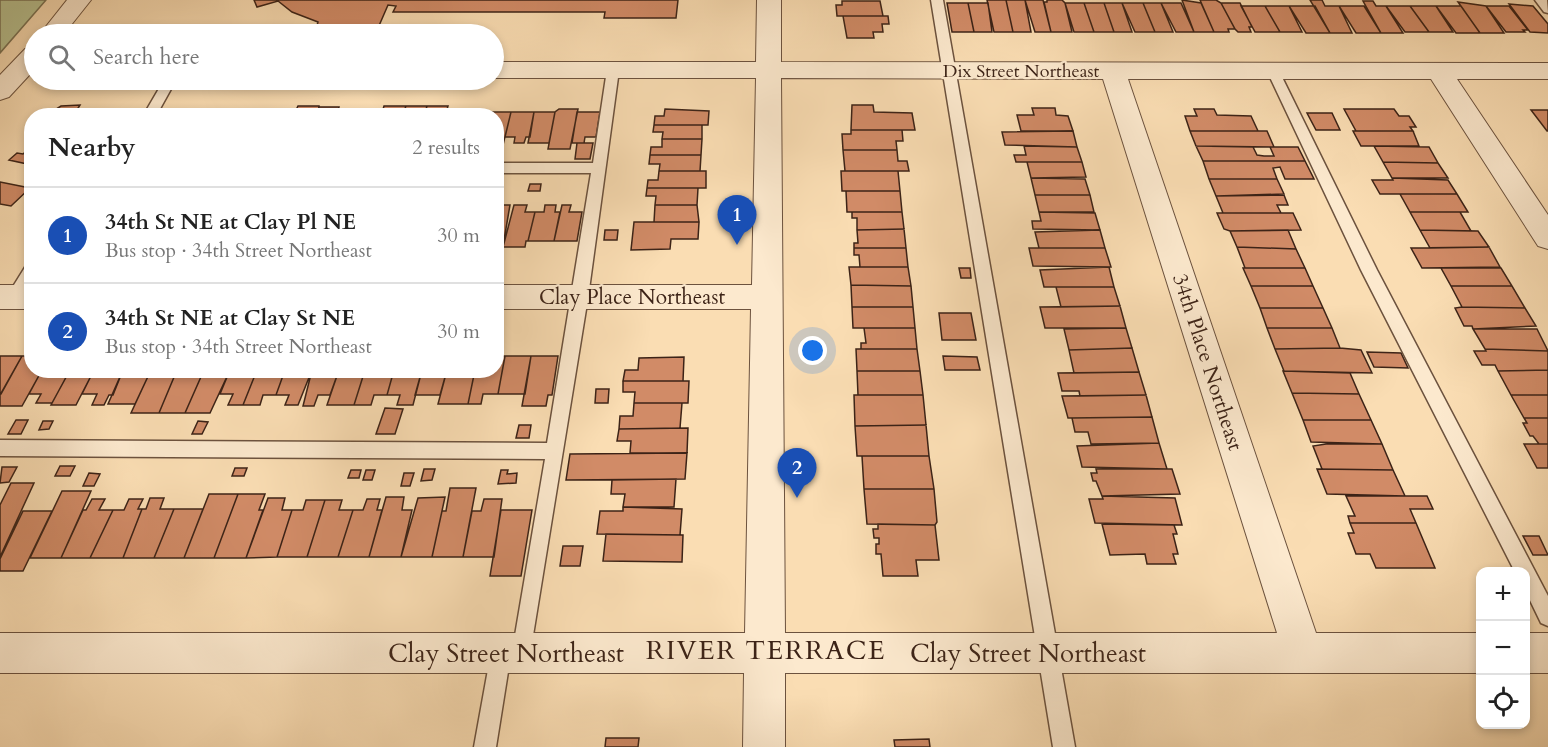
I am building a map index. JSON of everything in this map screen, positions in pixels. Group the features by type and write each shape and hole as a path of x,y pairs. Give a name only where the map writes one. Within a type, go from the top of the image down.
{"street":[{"path":"60,24 80,0"},
{"path":"764,747 769,0"},
{"path":"0,91 24,70"},
{"name":"Dix Street Northeast","path":"504,70 1548,71"},
{"name":"34th Place Northeast","path":"1113,71 1303,653"},
{"path":"1439,71 1548,238"},
{"name":"Clay Place Northeast","path":"504,297 767,297"},
{"name":"Clay Street Northeast","path":"0,653 1476,653"},
{"path":"1530,653 1548,653"}],"lane":[{"path":"937,0 1064,747"},
{"path":"1541,0 1548,9"},
{"path":"484,747 512,653 555,451 613,70"},
{"path":"1273,71 1369,270 1522,567"},
{"path":"154,108 164,90"},
{"path":"504,168 597,168"},
{"path":"15,297 24,282"},
{"path":"0,448 555,451"},
{"path":"1530,582 1548,616"}],"green space":[{"path":"0,0 46,0 24,24 0,53"}],"building":[{"path":"254,0 678,0 676,18 604,18 605,12 393,12 396,6 388,5 380,24 317,24 318,22 292,12 278,1 257,7"},
{"path":"987,0 1006,0 1013,32 994,32"},
{"path":"1006,0 1025,0 1031,32 1013,32"},
{"path":"1025,0 1043,0 1051,32 1035,32"},
{"path":"1062,0 1065,3 1072,32 1051,32 1044,2"},
{"path":"1182,0 1201,3 1214,32 1194,32"},
{"path":"1200,0 1216,0 1221,3 1235,29 1228,29 1229,32 1214,32"},
{"path":"1310,0 1322,0 1325,6 1339,6 1352,33 1330,33"},
{"path":"842,1 880,1 883,16 837,16 836,5 842,5"},
{"path":"1363,1 1373,1 1376,6 1386,6 1403,33 1381,33"},
{"path":"1458,2 1486,6 1504,33 1480,33"},
{"path":"947,3 968,3 974,32 952,32"},
{"path":"968,3 988,3 992,32 974,32"},
{"path":"1065,3 1084,3 1094,32 1074,32"},
{"path":"1084,3 1104,3 1114,32 1094,32"},
{"path":"1104,3 1122,3 1132,32 1114,32"},
{"path":"1122,3 1143,3 1155,32 1135,32"},
{"path":"1143,3 1161,3 1173,32 1155,32"},
{"path":"1161,3 1181,3 1194,32 1176,32"},
{"path":"1221,3 1240,3 1252,27 1249,27 1251,32 1238,32"},
{"path":"1509,4 1533,6 1548,24 1548,33 1530,32"},
{"path":"1241,6 1265,6 1280,32 1255,32"},
{"path":"1265,6 1289,6 1302,32 1280,32"},
{"path":"1289,6 1315,6 1330,33 1306,33"},
{"path":"1339,6 1364,6 1381,33 1356,33"},
{"path":"1386,6 1410,6 1429,32 1405,32"},
{"path":"1410,6 1436,6 1453,32 1429,32"},
{"path":"1436,6 1461,6 1480,33 1456,33"},
{"path":"1486,6 1509,6 1528,30 1506,32"},
{"path":"843,16 888,16 889,24 882,24 883,32 873,32 874,38 847,38"},
{"path":"80,105 78,108 58,108"},
{"path":"852,105 873,105 874,112 912,113 915,130 851,130"},
{"path":"298,106 319,106 319,108 297,108"},
{"path":"384,106 406,106 405,108 383,108"},
{"path":"406,106 427,106 426,108 405,108"},
{"path":"427,106 448,106 447,108 426,108"},
{"path":"1032,108 1055,108 1056,115 1068,116 1073,131 1021,131 1017,115 1034,115"},
{"path":"559,109 578,109 570,149 548,149 555,112"},
{"path":"665,109 709,111 708,125 654,125 655,116 664,116"},
{"path":"1194,109 1214,109 1217,115 1251,116 1258,131 1190,131 1185,116 1197,116"},
{"path":"1344,109 1394,109 1399,116 1409,116 1416,127 1410,127 1413,131 1356,131"},
{"path":"1531,110 1548,110 1548,131 1547,131"},
{"path":"504,112 511,112 504,141"},
{"path":"511,112 534,112 530,137 526,137 524,143 514,143 515,137 505,137"},
{"path":"534,112 555,112 549,143 528,143"},
{"path":"577,112 600,112 596,137 585,137 584,143 572,143"},
{"path":"1307,113 1332,113 1340,130 1316,130"},
{"path":"654,125 702,125 702,139 662,139 663,132 653,132"},
{"path":"851,130 902,130 903,141 896,141 897,150 843,150 842,134 851,134"},
{"path":"1073,131 1077,147 1005,145 1002,132"},
{"path":"1190,131 1267,131 1274,147 1196,146"},
{"path":"1353,131 1413,131 1419,146 1361,146"},
{"path":"662,139 702,139 701,155 650,155 651,147 662,147"},
{"path":"577,143 593,143 590,159 575,159"},
{"path":"1024,146 1077,147 1082,162 1016,162 1014,155 1026,155"},
{"path":"1196,146 1253,147 1257,155 1264,156 1274,156 1270,147 1298,147 1305,161 1203,161"},
{"path":"1374,146 1429,147 1438,163 1383,162"},
{"path":"843,150 897,150 898,161 907,161 909,171 845,171"},
{"path":"17,153 23,154 24,163 9,160"},
{"path":"650,155 701,155 700,171 659,171 660,164 649,164"},
{"path":"1203,161 1305,161 1314,179 1285,179 1280,167 1273,168 1277,179 1209,179"},
{"path":"1027,162 1082,162 1086,177 1031,178"},
{"path":"1383,162 1438,163 1448,178 1392,178"},
{"path":"659,171 706,171 706,188 647,188 648,180 658,180"},
{"path":"841,171 898,171 900,191 842,191"},
{"path":"1031,178 1085,179 1090,195 1035,195"},
{"path":"1392,178 1448,180 1457,194 1380,194 1372,180 1393,180"},
{"path":"1209,179 1277,179 1284,194 1216,196"},
{"path":"0,182 24,187 24,194 11,206 0,204"},
{"path":"530,184 541,184 540,191 528,191"},
{"path":"647,188 698,188 697,205 655,205 656,196 646,196"},
{"path":"846,191 900,191 902,212 847,212"},
{"path":"1400,194 1457,194 1468,212 1410,212"},
{"path":"1035,195 1090,195 1094,212 1039,212"},
{"path":"1284,195 1288,205 1277,205 1281,213 1223,213 1216,196"},
{"path":"504,205 510,205 504,240"},
{"path":"514,205 527,205 525,212 535,212 525,247 504,247"},
{"path":"545,205 556,205 555,212 560,212 554,241 528,241 535,212 544,212"},
{"path":"562,205 571,205 569,212 582,212 577,241 554,241"},
{"path":"655,205 697,205 699,222 654,222"},
{"path":"852,212 902,212 904,229 857,230 857,218 852,218"},
{"path":"1039,212 1095,213 1100,230 1033,229 1032,221 1041,221"},
{"path":"1410,212 1460,212 1471,231 1420,230"},
{"path":"1217,213 1293,213 1301,230 1230,231 1224,229"},
{"path":"634,222 699,222 698,239 671,239 670,249 631,250"},
{"path":"904,229 906,248 854,248 854,243 858,243 857,230"},
{"path":"605,230 618,230 617,240 604,240"},
{"path":"1100,230 1105,248 1039,248 1035,232"},
{"path":"1288,230 1296,249 1237,247 1230,231"},
{"path":"1420,230 1478,231 1489,247 1430,248"},
{"path":"1237,247 1296,249 1305,268 1245,268"},
{"path":"1489,247 1500,267 1422,268 1411,248"},
{"path":"854,248 906,248 908,267 860,267 859,255 854,255"},
{"path":"1029,248 1105,248 1111,267 1033,266"},
{"path":"849,267 908,267 911,286 851,285"},
{"path":"1109,267 1114,287 1044,287 1040,270"},
{"path":"959,268 970,268 971,278 961,278"},
{"path":"1243,268 1305,268 1313,286 1251,286"},
{"path":"1441,268 1501,268 1512,286 1451,286"},
{"path":"851,285 911,286 913,307 852,307"},
{"path":"1251,286 1313,286 1323,308 1260,308"},
{"path":"1451,286 1512,286 1525,308 1462,307"},
{"path":"1056,287 1114,287 1120,306 1061,307"},
{"path":"1120,306 1126,328 1045,328 1040,307"},
{"path":"852,307 913,307 915,328 853,328"},
{"path":"1260,308 1323,308 1332,328 1267,328"},
{"path":"1455,308 1525,308 1536,326 1473,329 1472,326 1464,326"},
{"path":"939,313 971,313 976,340 942,340"},
{"path":"864,328 915,328 917,349 861,349 861,343 866,343"},
{"path":"1126,328 1132,348 1069,350 1064,329"},
{"path":"1267,328 1332,328 1340,348 1275,349"},
{"path":"1473,329 1537,329 1548,351 1485,349"},
{"path":"1132,348 1139,372 1074,373 1069,350"},
{"path":"856,349 917,349 920,371 857,371"},
{"path":"1275,349 1361,350 1372,373 1284,371"},
{"path":"1485,349 1548,351 1548,370 1498,371 1495,365 1482,365 1474,351 1486,351"},
{"path":"1367,352 1401,353 1408,368 1374,367"},
{"path":"0,356 22,356 1,394 0,394"},
{"path":"24,356 24,378 38,378 22,406 0,406 0,395"},
{"path":"505,356 531,356 525,394 498,394 501,378 504,378"},
{"path":"531,356 558,356 552,395 548,395 546,406 522,406"},
{"path":"943,356 977,357 980,370 945,370"},
{"path":"684,357 683,381 623,381 625,370 638,370 639,358"},
{"path":"1548,370 1548,395 1511,395 1498,371"},
{"path":"857,371 920,371 923,395 858,395"},
{"path":"1283,371 1350,373 1359,394 1292,393"},
{"path":"1139,372 1146,395 1080,396 1079,391 1062,391 1058,373"},
{"path":"38,378 66,378 52,403 36,403 41,394 29,394"},
{"path":"66,378 90,378 76,405 51,405"},
{"path":"90,378 120,378 113,395 109,395 104,405 92,405 97,394 82,394"},
{"path":"119,378 147,378 135,404 108,404"},
{"path":"147,378 174,378 159,413 131,413"},
{"path":"174,378 200,378 185,413 159,413"},
{"path":"200,378 226,378 210,413 185,413"},
{"path":"227,378 254,378 243,405 228,405 233,394 220,394"},
{"path":"254,378 282,378 276,395 263,395 260,405 243,405"},
{"path":"282,378 309,378 298,405 285,405 289,395 276,395"},
{"path":"310,378 336,378 330,395 318,395 314,406 303,406"},
{"path":"336,378 362,378 354,405 327,405"},
{"path":"362,378 392,378 387,395 374,395 371,405 354,405"},
{"path":"392,378 420,378 413,405 397,405 400,395 387,395"},
{"path":"420,378 445,378 440,395 415,395"},
{"path":"445,378 473,378 468,404 438,404"},
{"path":"473,378 501,378 498,394 483,394 481,404 468,404"},
{"path":"623,381 689,381 688,403 634,403 635,392 623,392"},
{"path":"596,389 609,389 608,403 595,403"},
{"path":"1292,393 1359,394 1371,420 1303,420"},
{"path":"854,395 923,395 926,425 855,426"},
{"path":"1146,395 1152,417 1068,418 1062,396"},
{"path":"1511,395 1548,395 1548,418 1524,418"},
{"path":"634,403 682,403 680,428 619,429 620,416 633,416"},
{"path":"385,408 403,409 395,434 376,434"},
{"path":"1152,417 1159,443 1091,444 1088,432 1075,432 1072,418"},
{"path":"1524,418 1548,418 1548,444 1539,444 1533,436 1530,436 1523,423 1527,423"},
{"path":"16,420 28,420 21,434 8,434"},
{"path":"1303,420 1371,420 1382,444 1311,442"},
{"path":"43,421 53,421 49,429 39,430"},
{"path":"198,421 208,422 202,434 192,434"},
{"path":"519,425 531,425 529,438 516,438"},
{"path":"926,425 929,456 857,456 855,426"},
{"path":"688,428 687,453 630,453 631,441 617,441 619,429"},
{"path":"1159,443 1167,469 1082,467 1077,446"},
{"path":"1382,444 1393,470 1322,469 1313,446"},
{"path":"1524,444 1548,444 1548,468 1537,468"},
{"path":"687,453 685,479 566,480 570,454"},
{"path":"862,456 929,456 934,489 864,489"},
{"path":"60,466 75,466 70,476 55,476"},
{"path":"2,467 17,467 9,482 0,483"},
{"path":"235,468 247,468 244,476 232,476"},
{"path":"424,469 435,469 432,480 421,481"},
{"path":"1096,469 1172,469 1180,494 1102,496 1091,473 1097,473"},
{"path":"1317,469 1393,470 1405,496 1327,494"},
{"path":"351,470 361,470 359,478 348,478"},
{"path":"366,470 375,470 372,480 363,480"},
{"path":"501,470 508,470 507,474 517,473 516,483 498,484"},
{"path":"89,473 100,474 94,486 83,486"},
{"path":"404,473 414,473 410,486 401,486"},
{"path":"676,479 674,507 623,507 625,494 611,494 612,480"},
{"path":"11,483 34,483 0,557 0,505"},
{"path":"450,488 476,488 463,557 432,557 442,511 446,511"},
{"path":"864,489 934,489 937,522 935,525 867,524"},
{"path":"62,491 91,491 61,558 30,558"},
{"path":"209,494 238,494 214,558 184,558"},
{"path":"238,494 265,494 259,510 263,510 246,558 214,558"},
{"path":"1102,496 1175,498 1182,525 1095,523 1089,499 1103,499"},
{"path":"1346,496 1427,496 1433,509 1410,509 1416,523 1350,523 1348,516 1355,516"},
{"path":"386,497 404,497 402,510 412,510 401,557 369,557"},
{"path":"445,497 432,557 401,557 418,498"},
{"path":"150,498 164,498 160,509 174,509 154,558 123,558 142,509 146,509"},
{"path":"268,498 285,498 282,510 292,510 277,557 246,558"},
{"path":"92,499 105,499 99,510 113,510 90,558 61,558 83,510 86,510"},
{"path":"129,499 143,499 138,509 142,509 123,558 90,558 113,510 124,510"},
{"path":"367,499 380,499 377,510 382,510 369,557 338,557 353,510 363,510"},
{"path":"484,499 502,499 494,557 463,557 472,511 481,511"},
{"path":"306,500 325,500 307,557 277,557 292,510 303,510"},
{"path":"325,500 342,500 339,510 353,510 338,557 307,557"},
{"path":"623,507 682,509 680,535 597,534 600,511 623,511"},
{"path":"174,509 203,509 184,558 154,558"},
{"path":"501,510 532,510 521,576 490,576"},
{"path":"23,511 52,511 23,571 0,571 0,559"},
{"path":"1350,523 1416,523 1435,568 1376,568 1370,554 1356,554 1348,533 1354,533"},
{"path":"878,524 935,525 939,560 916,560 918,576 883,576 881,554 876,554 876,544 879,544 879,538 874,538 873,529 878,529"},
{"path":"1102,524 1174,525 1177,534 1173,534 1178,554 1173,554 1176,564 1147,564 1145,554 1110,555"},
{"path":"606,534 683,535 682,562 603,561"},
{"path":"1523,536 1539,536 1548,555 1533,555"},
{"path":"563,546 583,546 580,566 560,566"},
{"path":"606,738 639,738 638,747 605,747"},
{"path":"929,739 930,747 895,747 894,740"}],"place":[{"name":"34th St NE at Clay Pl NE","path":"737,245"},
{"name":"34th St NE at Clay St NE","path":"797,498"}],"district":[{"name":"RIVER TERRACE","path":"766,650"}]}
